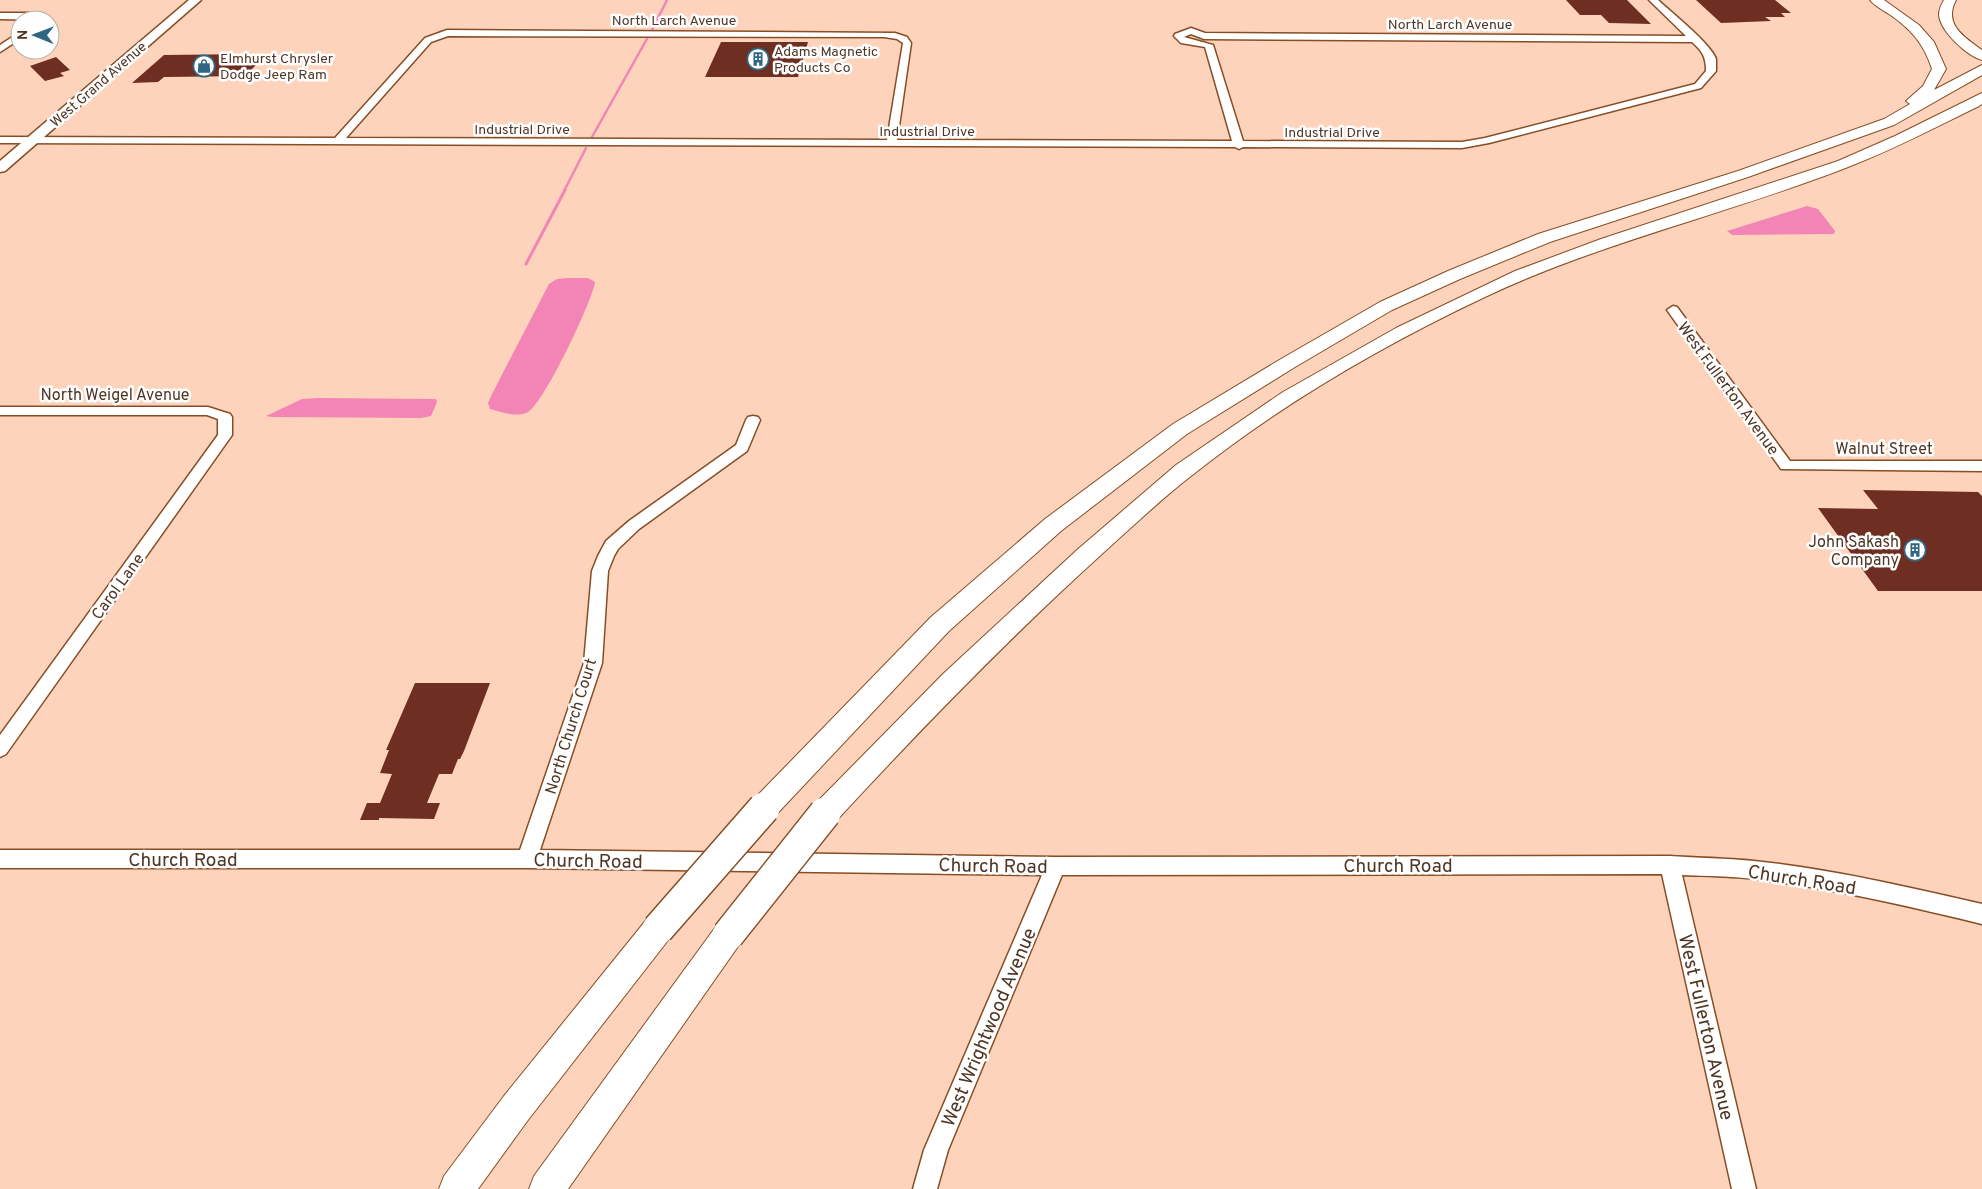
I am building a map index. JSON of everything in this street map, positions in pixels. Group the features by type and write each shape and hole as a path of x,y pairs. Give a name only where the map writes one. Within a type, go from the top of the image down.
{"highway":[{"path":"1876,0 1895,13 1925,39 1932,50 1939,69 1929,88 1889,122"},
{"path":"1950,0 1944,14 1946,24 1968,46 1982,56"},
{"path":"457,1189 516,1108 658,929 764,808 940,624 1053,525 1180,428 1386,306 1454,275 1544,238 1743,174 1889,122 1982,69"},
{"path":"547,1189 728,934 825,812 923,708 1014,620 1143,504 1215,448 1320,378 1415,325 1482,292 1580,252 1826,170 1906,137 1974,103 1982,97"}],"main road":[{"name":"West Grand Avenue","path":"0,168 196,0"}],"street":[{"name":"Industrial Drive","path":"0,140 1442,146 1485,141 1698,86 1711,71 1711,59 1696,39 1653,0"},
{"name":"North Larch Avenue","path":"1239,146 1209,45 1184,40 1178,36 1191,32 1204,36 1696,39"},
{"name":"North Larch Avenue","path":"337,142 428,40 447,33 902,36 907,43 891,144"},
{"name":"West Fullerton Avenue","path":"1673,310 1786,466"},
{"name":"North Weigel Avenue","path":"0,411 208,412 225,417 225,420"},
{"name":"Carol Lane","path":"0,749 225,435 225,420"},
{"name":"North Church Court","path":"527,859 593,663 600,570 606,556 612,545 634,525 742,448 753,420"},
{"name":"Walnut Street","path":"1786,466 1982,466"},
{"name":"Church Road","path":"0,859 527,859 1056,866 1670,865 1752,870 1796,876 1922,900 1982,914"},
{"name":"West Fullerton Avenue","path":"1670,865 1744,1189"},
{"name":"West Wrightwood Avenue","path":"925,1189 936,1150 1056,866"}],"shaded area":[{"path":"1807,206 1818,209 1835,231 1834,234 1732,235 1727,231"},
{"path":"588,278 595,282 577,330 545,391 535,405 523,414 509,414 490,409 488,403 492,394 549,284 557,279"},
{"path":"302,399 436,399 437,402 431,416 421,418 266,416"}],"building":[{"path":"1566,0 1627,0 1651,24 1609,23 1601,15 1580,15"},
{"path":"1696,0 1775,0 1791,13 1781,13 1785,17 1765,17 1771,21 1721,23"},
{"name":"Adams Magnetic Products Co","path":"721,42 808,42 798,77 705,77"},
{"name":"Elmhurst Chrysler Dodge Jeep Ram","path":"267,54 245,76 164,77 158,82 132,83 164,55"},
{"path":"47,60 59,60 70,70 60,73 64,76 45,81 30,66"},
{"name":"John Sakash Company","path":"1863,490 1978,492 1982,496 1982,591 1878,591 1818,508 1878,509"},
{"path":"415,683 490,683 460,759 458,759 452,774 439,774 427,803 440,803 434,819 379,818 379,820 360,820 367,803 380,803 392,774 380,773 389,750 386,750"}],"waterway":[{"path":"651,32 667,0"},
{"path":"592,137 648,37"},
{"path":"564,191 586,148"},
{"path":"526,264 565,190"}],"place":[{"name":"Adams Magnetic Products Co","path":"758,59"},
{"name":"Elmhurst Chrysler Dodge Jeep Ram","path":"204,66"},
{"name":"John Sakash Company","path":"1915,550"}]}
